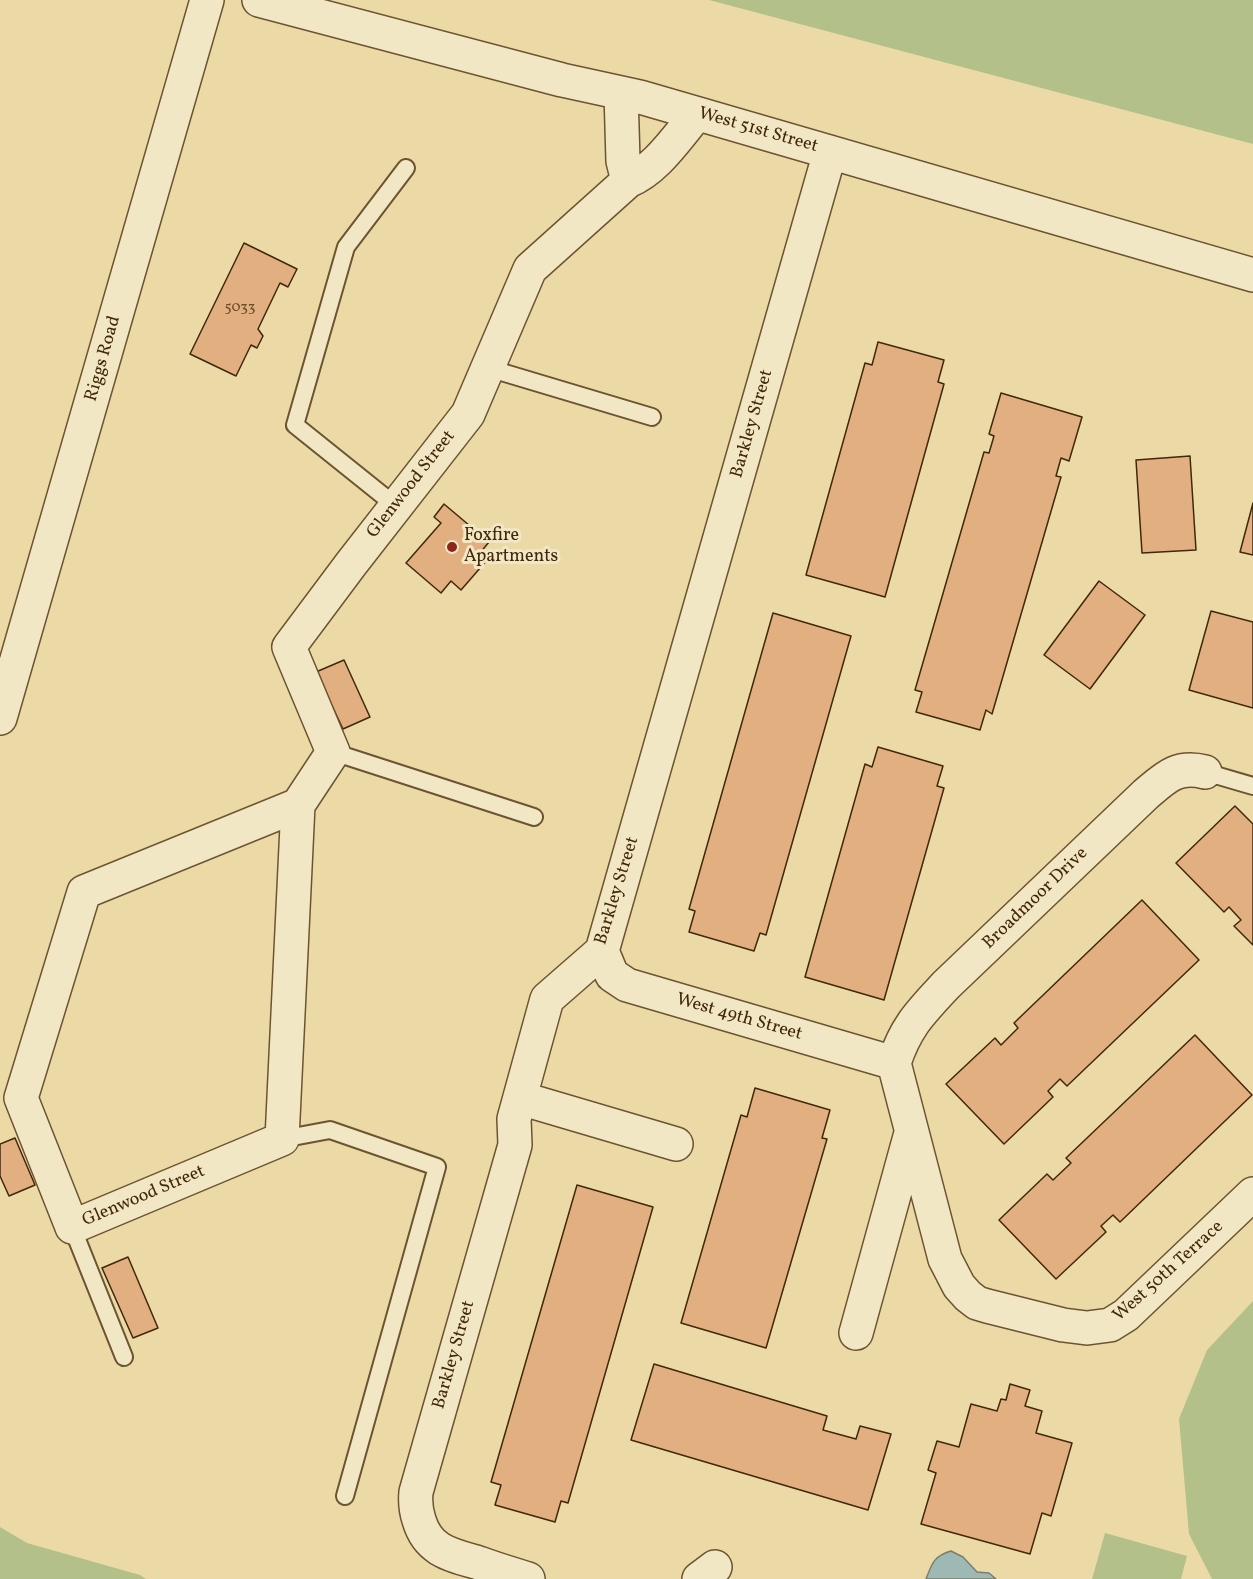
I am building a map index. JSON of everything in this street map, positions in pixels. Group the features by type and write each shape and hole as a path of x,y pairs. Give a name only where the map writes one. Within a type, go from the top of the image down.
{"street":[{"name":"Riggs Road","path":"0,718 207,0"},
{"name":"West 51st Street","path":"259,0 697,114 1253,275"},
{"path":"621,93 623,161 628,180"},
{"name":"Glenwood Street","path":"333,752 289,647 468,414 530,268 628,180 637,177 650,167 697,114"},
{"name":"Barkley Street","path":"528,1579 448,1554 435,1547 423,1531 416,1511 415,1497 515,1145 514,1119 547,999 602,951 830,152"},
{"path":"282,1139 298,805 333,752"},
{"name":"Broadmoor Drive","path":"894,1063 904,1036 916,1018 946,986 1146,794 1168,777 1185,769 1205,772"},
{"name":"Glenwood Street","path":"282,1139 72,1227 10,1095 84,892 298,805"},
{"name":"West 49th Street","path":"602,951 612,975 627,985 894,1063"},
{"name":"West 50th Terrace","path":"894,1063 945,1258 959,1286 977,1303 1063,1325 1100,1328 1119,1320 1253,1194"},
{"path":"520,1098 676,1144"},
{"path":"856,1333 911,1132"}],"lane":[{"path":"396,506 295,425 346,247 406,168"},
{"path":"488,368 652,417"},
{"path":"333,752 534,817"},
{"path":"1205,772 1253,786"},
{"path":"282,1139 330,1131 437,1167 345,1496"},
{"path":"72,1227 123,1358"}],"green space":[{"path":"709,0 1253,0 1253,144"},
{"path":"1253,1301 1253,1579 1212,1579 1189,1534 1179,1419 1207,1350"},
{"path":"0,1527 27,1543 140,1575 146,1579 0,1579"},
{"path":"1105,1533 1187,1556 1181,1579 1092,1579"}],"water":[{"path":"951,1551 963,1557 977,1572 989,1573 996,1579 926,1579 934,1561"}],"building":[{"path":"244,243 297,269 288,287 280,283 258,329 263,336 257,348 251,345 236,376 190,354"},
{"path":"878,342 944,360 938,382 944,384 885,597 806,575 865,363 872,365"},
{"path":"1001,393 1082,417 1069,461 1061,458 1056,476 1061,477 992,714 986,710 980,730 916,712 922,692 915,690 984,452 989,453 994,436 989,434"},
{"path":"1190,456 1196,550 1142,553 1136,460"},
{"path":"1253,503 1253,555 1240,552"},
{"name":"Foxfire Apartments","path":"444,504 489,542 480,553 488,559 461,590 451,581 441,593 406,563 441,523 434,517"},
{"path":"1099,581 1145,615 1090,689 1044,655"},
{"path":"1211,611 1253,622 1253,708 1189,690"},
{"path":"773,613 851,636 766,935 760,933 754,951 689,932 695,911 689,909"},
{"path":"344,660 370,717 343,729 316,672"},
{"path":"878,747 943,766 937,786 944,788 884,1000 805,977 865,764 872,767"},
{"path":"1235,806 1253,824 1253,945 1234,926 1241,920 1229,907 1224,912 1176,863"},
{"path":"1142,900 1199,960 1067,1086 1060,1079 1048,1091 1053,1097 1004,1144 946,1084 995,1038 1001,1045 1018,1028 1014,1023"},
{"path":"1195,1035 1252,1095 1120,1222 1113,1215 1101,1226 1106,1232 1056,1279 999,1220 1047,1174 1053,1180 1071,1163 1066,1158"},
{"path":"755,1088 830,1110 822,1138 827,1139 766,1348 681,1323 741,1115 747,1117"},
{"path":"15,1138 35,1185 9,1196 0,1176 0,1144"},
{"path":"577,1185 653,1207 568,1503 561,1501 555,1522 495,1505 501,1485 491,1482"},
{"path":"128,1257 158,1328 133,1338 102,1268"},
{"path":"654,1364 827,1416 823,1430 856,1439 860,1426 891,1434 868,1510 631,1440"},
{"path":"1010,1384 1030,1390 1025,1406 1042,1411 1036,1433 1072,1443 1051,1516 1042,1513 1030,1554 921,1524 936,1473 928,1470 937,1441 959,1447 971,1404 997,1411 1001,1399 1006,1400"}],"place":[{"name":"Foxfire Apartments","path":"452,547"}]}
